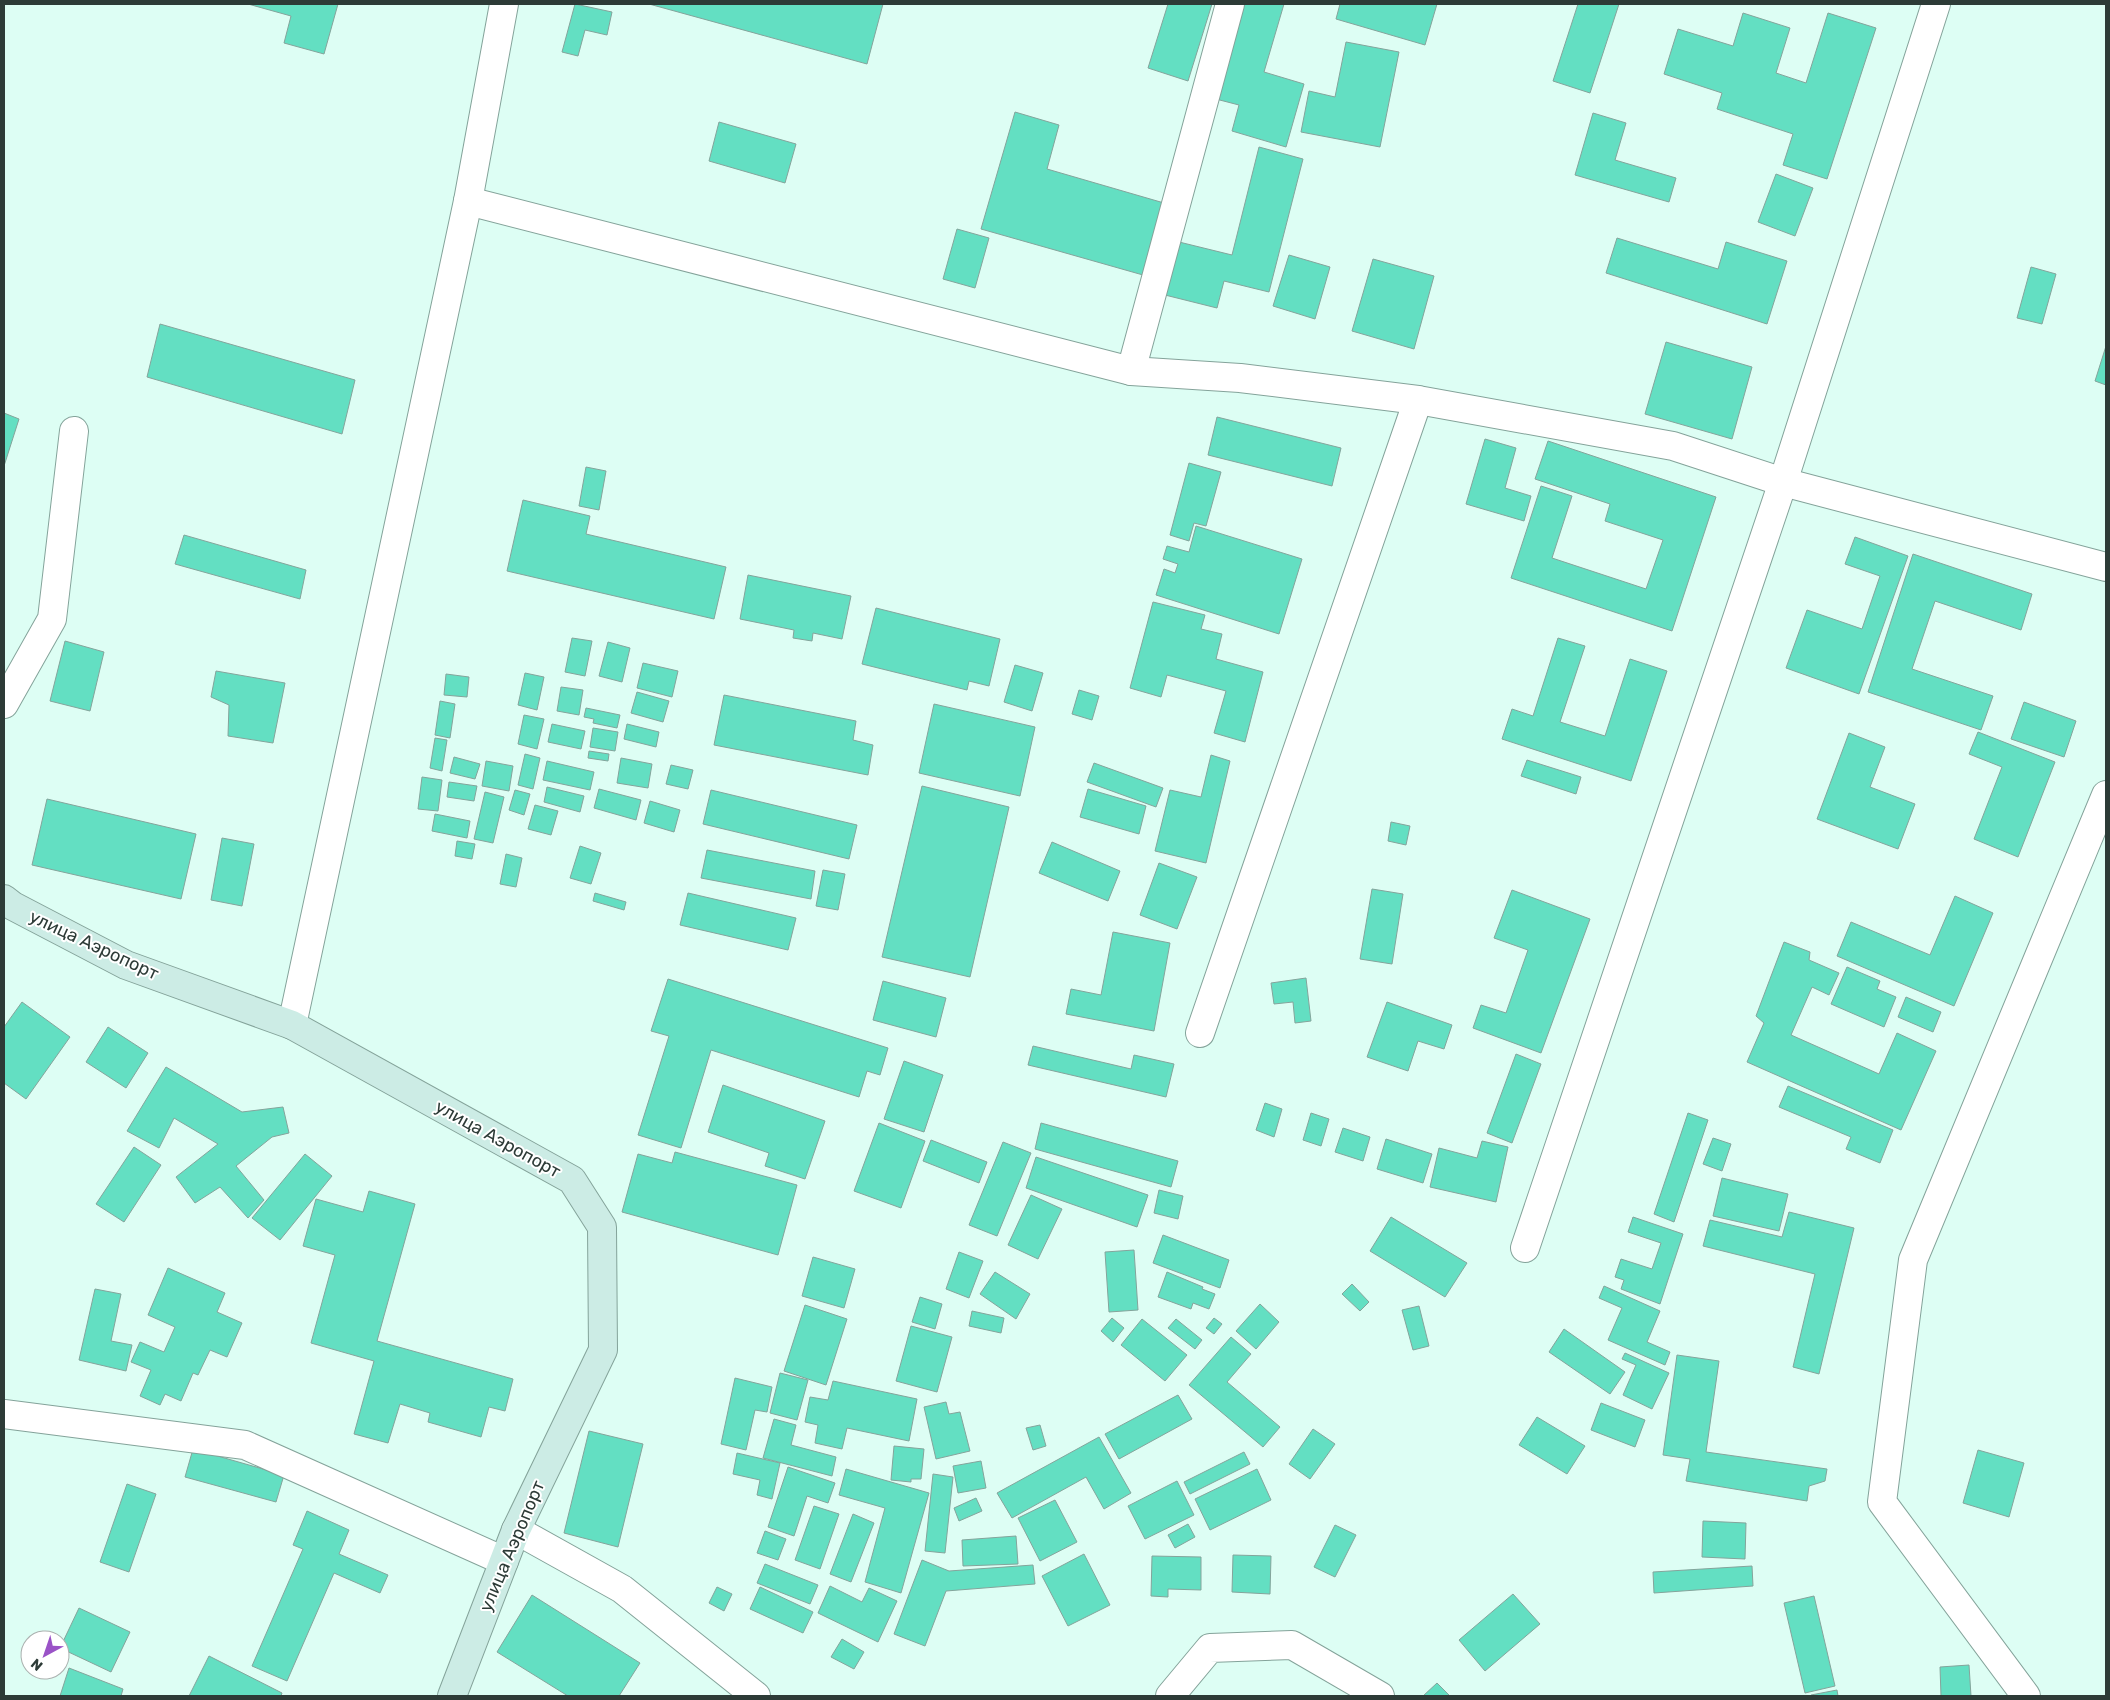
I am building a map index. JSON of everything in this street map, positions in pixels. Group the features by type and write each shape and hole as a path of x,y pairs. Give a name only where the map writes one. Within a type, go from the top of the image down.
{"main road":[{"name":"улица Аэропорт","path":"4,899 13,906 126,964 292,1025 572,1180 602,1227 603,1350 516,1530 452,1696"}],"street":[{"path":"292,1025 468,201 504,4"},
{"path":"1131,371 1230,4"},
{"path":"1525,1248 1783,482 1936,4"},
{"path":"468,201 1131,371 1240,378 1418,400 1673,446 1783,482 2106,567"},
{"path":"1200,1033 1418,400"},
{"path":"4,704 52,619 74,431"},
{"path":"2026,1696 1882,1502 1913,1260 2106,795"},
{"path":"4,1414 245,1445 504,1561"},
{"path":"516,1530 622,1589 756,1696"},
{"path":"1170,1696 1210,1648 1292,1644 1376,1695"}],"building":[{"path":"248,4 338,4 324,54 284,43 291,16"},
{"path":"575,4 612,12 607,35 585,30 578,56 562,52"},
{"path":"649,4 883,4 867,64"},
{"path":"1168,4 1212,4 1188,81 1148,68"},
{"path":"1240,4 1284,4 1264,72 1304,84 1286,147 1232,131 1239,105 1212,98"},
{"path":"1340,4 1437,4 1425,45 1336,19"},
{"path":"1578,4 1619,4 1590,93 1553,81"},
{"path":"1743,13 1790,28 1776,73 1806,83 1828,13 1876,28 1827,179 1783,165 1793,134 1717,109 1722,93 1664,74 1678,29 1733,46"},
{"path":"1346,42 1399,52 1380,147 1301,132 1309,91 1335,97"},
{"path":"1015,112 1059,125 1047,169 1164,203 1143,275 981,229"},
{"path":"1593,113 1626,123 1615,160 1676,178 1669,202 1575,175"},
{"path":"719,122 796,144 785,183 709,161"},
{"path":"1259,147 1303,159 1269,292 1224,281 1217,308 1161,294 1175,241 1232,255"},
{"path":"1776,174 1813,188 1795,236 1758,222"},
{"path":"957,229 989,238 975,288 943,279"},
{"path":"1617,238 1718,269 1726,242 1787,261 1767,324 1606,273"},
{"path":"1289,255 1330,267 1315,319 1273,306"},
{"path":"1373,259 1434,276 1414,349 1352,331"},
{"path":"2031,267 2056,274 2042,324 2017,318"},
{"path":"160,324 355,380 342,434 147,377"},
{"path":"1666,342 1752,367 1732,439 1645,414"},
{"path":"2106,346 2106,385 2095,381"},
{"path":"4,413 19,419 4,466"},
{"path":"1217,417 1341,448 1332,486 1208,455"},
{"path":"1485,439 1516,448 1505,488 1531,496 1524,521 1466,504"},
{"path":"1548,441 1716,497 1672,631 1511,578 1541,486 1572,496 1552,558 1646,589 1663,540 1605,521 1610,504 1535,479"},
{"path":"1189,463 1221,472 1206,526 1194,523 1189,541 1170,535"},
{"path":"586,467 606,471 599,510 579,506"},
{"path":"523,500 590,516 586,534 726,567 714,619 507,571"},
{"path":"1196,526 1302,559 1279,634 1156,595 1164,569 1175,573 1178,564 1163,559 1167,546 1189,552"},
{"path":"184,535 306,570 300,599 175,564"},
{"path":"1855,537 1908,556 1859,694 1786,668 1807,610 1862,629 1880,576 1845,564"},
{"path":"1913,554 2032,594 2021,630 1935,601 1912,669 1993,696 1981,730 1868,692"},
{"path":"748,575 851,596 842,639 813,633 812,641 793,638 794,630 740,619"},
{"path":"1153,602 1205,615 1201,629 1222,634 1216,659 1263,672 1245,742 1214,733 1226,691 1167,675 1161,697 1130,688"},
{"path":"876,608 1000,639 989,686 969,681 967,690 862,664"},
{"path":"572,638 592,641 585,676 565,672"},
{"path":"1558,638 1585,646 1560,722 1605,736 1630,659 1667,671 1631,781 1502,739 1512,709 1533,716"},
{"path":"65,641 104,652 90,711 50,701"},
{"path":"608,642 630,648 622,682 599,676"},
{"path":"643,663 678,671 672,697 637,688"},
{"path":"1015,665 1043,673 1032,711 1004,702"},
{"path":"216,671 285,683 273,743 228,736 229,705 211,697"},
{"path":"525,673 544,677 537,710 518,705"},
{"path":"446,674 469,677 467,697 444,695"},
{"path":"561,687 583,690 579,715 557,711"},
{"path":"1079,690 1099,696 1092,720 1072,714"},
{"path":"637,692 669,701 663,722 631,713"},
{"path":"724,695 856,721 853,740 873,745 868,775 714,745"},
{"path":"440,701 455,704 450,738 435,735"},
{"path":"2024,702 2076,721 2064,757 2011,739"},
{"path":"934,704 1035,727 1020,796 919,773"},
{"path":"586,708 620,715 617,728 593,723 594,719 584,717"},
{"path":"524,715 544,719 537,749 518,744"},
{"path":"552,724 585,731 581,749 548,742"},
{"path":"627,724 659,732 656,747 624,739"},
{"path":"593,728 618,732 615,751 590,747"},
{"path":"1978,732 2055,762 2018,857 1974,839 2002,767 1969,754"},
{"path":"1849,733 1885,747 1870,787 1915,804 1898,849 1817,819"},
{"path":"435,738 447,740 442,771 430,768"},
{"path":"589,751 609,754 608,761 588,758"},
{"path":"525,754 540,758 533,789 518,785"},
{"path":"1211,755 1230,761 1206,863 1155,851 1170,790 1201,797"},
{"path":"454,757 480,764 475,779 450,773"},
{"path":"621,758 652,764 648,788 617,783"},
{"path":"1527,760 1581,777 1576,794 1521,776"},
{"path":"486,761 513,766 509,791 482,786"},
{"path":"547,761 594,772 590,790 543,780"},
{"path":"1094,763 1163,788 1156,807 1087,782"},
{"path":"671,765 693,770 688,789 666,784"},
{"path":"422,777 442,780 438,811 418,809"},
{"path":"449,782 477,786 474,801 447,797"},
{"path":"922,786 1009,807 970,977 882,957"},
{"path":"547,787 584,796 580,812 544,802"},
{"path":"599,789 641,800 636,820 594,808"},
{"path":"1088,789 1146,806 1139,834 1080,817"},
{"path":"515,790 530,794 524,815 509,810"},
{"path":"711,790 857,825 849,859 703,824"},
{"path":"485,792 504,797 493,843 474,839"},
{"path":"47,799 196,834 181,899 32,865"},
{"path":"650,801 680,810 674,832 644,823"},
{"path":"535,805 558,811 551,835 528,829"},
{"path":"435,814 470,821 467,838 432,831"},
{"path":"1391,822 1410,826 1406,845 1388,841"},
{"path":"222,838 254,844 242,906 211,900"},
{"path":"457,841 475,844 472,859 455,856"},
{"path":"1052,842 1120,871 1108,901 1039,873"},
{"path":"580,846 601,853 591,884 570,878"},
{"path":"707,850 815,871 811,899 701,878"},
{"path":"506,854 522,858 516,887 500,884"},
{"path":"1159,863 1197,877 1177,929 1140,915"},
{"path":"823,870 845,874 838,910 816,906"},
{"path":"1372,889 1403,894 1392,964 1360,959"},
{"path":"1512,890 1590,919 1541,1053 1473,1028 1481,1005 1506,1013 1528,950 1494,938"},
{"path":"595,893 626,902 624,910 593,901"},
{"path":"688,893 796,918 788,950 680,925"},
{"path":"1955,896 1993,913 1954,1006 1837,956 1851,922 1930,955"},
{"path":"1113,932 1170,943 1154,1031 1066,1014 1071,989 1101,995"},
{"path":"1784,942 1810,952 1809,960 1839,973 1829,995 1812,987 1791,1035 1879,1074 1897,1033 1936,1051 1901,1130 1747,1062 1764,1023 1756,1016"},
{"path":"1847,967 1880,981 1877,989 1896,997 1884,1027 1831,1004"},
{"path":"1306,978 1311,1021 1295,1023 1293,1002 1274,1004 1271,983"},
{"path":"668,979 888,1048 880,1075 867,1071 859,1097 711,1050 681,1148 638,1135 669,1036 651,1031"},
{"path":"883,981 946,998 936,1037 873,1020"},
{"path":"1906,997 1941,1012 1933,1032 1898,1017"},
{"path":"22,1002 70,1037 26,1099 4,1083 4,1027"},
{"path":"1387,1002 1452,1025 1444,1049 1418,1041 1408,1071 1367,1057"},
{"path":"108,1027 148,1053 126,1088 86,1062"},
{"path":"1033,1046 1131,1069 1134,1055 1174,1064 1166,1097 1028,1065"},
{"path":"1516,1054 1541,1064 1512,1143 1487,1133"},
{"path":"904,1061 943,1075 924,1132 884,1119"},
{"path":"166,1067 242,1112 283,1107 289,1133 272,1137 236,1166 264,1200 248,1218 220,1187 195,1203 176,1177 218,1144 174,1118 159,1148 127,1131"},
{"path":"723,1085 825,1121 805,1179 765,1166 769,1153 708,1132"},
{"path":"1788,1086 1893,1130 1880,1163 1846,1149 1851,1137 1779,1107"},
{"path":"1265,1103 1282,1109 1274,1137 1256,1130"},
{"path":"1311,1113 1329,1119 1321,1146 1303,1140"},
{"path":"1688,1113 1708,1120 1674,1222 1654,1214"},
{"path":"879,1123 925,1141 901,1208 854,1191"},
{"path":"1041,1123 1178,1161 1171,1187 1035,1149"},
{"path":"1343,1128 1370,1137 1363,1161 1335,1152"},
{"path":"1713,1138 1731,1144 1722,1171 1703,1164"},
{"path":"1386,1139 1432,1154 1423,1183 1377,1169"},
{"path":"931,1140 987,1162 979,1183 923,1161"},
{"path":"1482,1141 1508,1147 1496,1202 1430,1187 1439,1148 1477,1158"},
{"path":"1003,1142 1031,1153 997,1236 969,1225"},
{"path":"134,1147 161,1165 124,1222 96,1204"},
{"path":"675,1152 797,1185 778,1255 622,1212 638,1154 672,1163"},
{"path":"305,1154 332,1176 280,1240 252,1218"},
{"path":"1036,1157 1148,1195 1137,1227 1026,1188"},
{"path":"1722,1178 1788,1194 1779,1231 1713,1216"},
{"path":"1159,1190 1183,1196 1178,1219 1154,1213"},
{"path":"369,1191 415,1204 377,1341 513,1379 505,1411 489,1407 481,1437 428,1422 430,1413 400,1404 388,1443 354,1434 374,1361 311,1343 335,1255 303,1246 316,1199 363,1212"},
{"path":"1031,1195 1062,1209 1038,1259 1008,1245"},
{"path":"1789,1212 1854,1228 1819,1374 1793,1367 1815,1274 1703,1246 1710,1220 1782,1237"},
{"path":"1391,1217 1467,1263 1445,1297 1370,1251"},
{"path":"1633,1217 1683,1234 1660,1304 1621,1289 1624,1280 1615,1277 1621,1259 1652,1269 1661,1243 1628,1232"},
{"path":"1163,1235 1229,1260 1220,1288 1153,1263"},
{"path":"1134,1250 1138,1310 1109,1312 1105,1252"},
{"path":"959,1252 983,1261 969,1298 946,1289"},
{"path":"813,1257 855,1269 844,1308 802,1296"},
{"path":"168,1268 225,1293 217,1312 242,1323 227,1357 210,1350 198,1375 193,1373 181,1401 165,1394 160,1405 140,1396 151,1370 131,1362 140,1342 164,1352 175,1327 148,1315"},
{"path":"995,1272 1030,1294 1016,1319 980,1294"},
{"path":"1167,1272 1215,1294 1209,1309 1193,1303 1191,1309 1158,1297"},
{"path":"1352,1284 1369,1302 1360,1311 1342,1294"},
{"path":"1604,1286 1660,1311 1647,1342 1670,1352 1665,1365 1608,1340 1622,1308 1599,1298"},
{"path":"95,1289 121,1294 111,1341 132,1345 126,1371 79,1360"},
{"path":"920,1297 942,1304 935,1329 912,1322"},
{"path":"1260,1304 1279,1322 1256,1349 1236,1331"},
{"path":"805,1305 847,1319 826,1385 784,1371"},
{"path":"1419,1306 1429,1346 1413,1350 1402,1310"},
{"path":"972,1311 1004,1318 1001,1333 969,1326"},
{"path":"1112,1318 1124,1328 1113,1342 1101,1331"},
{"path":"1214,1318 1222,1324 1214,1334 1206,1328"},
{"path":"1142,1319 1187,1355 1165,1381 1121,1345"},
{"path":"1176,1319 1202,1340 1195,1349 1168,1328"},
{"path":"911,1326 952,1337 937,1392 896,1381"},
{"path":"1564,1329 1625,1372 1610,1394 1549,1352"},
{"path":"1231,1337 1251,1354 1227,1382 1280,1427 1263,1447 1189,1385"},
{"path":"1625,1353 1669,1373 1652,1409 1623,1395 1636,1365 1622,1359"},
{"path":"1677,1355 1719,1361 1706,1452 1827,1469 1825,1481 1809,1486 1807,1501 1686,1481 1690,1459 1663,1455"},
{"path":"780,1373 808,1380 797,1420 770,1413"},
{"path":"735,1378 772,1387 767,1412 755,1410 746,1450 721,1444"},
{"path":"833,1381 917,1399 909,1441 847,1428 842,1449 815,1443 818,1425 805,1422 810,1397 828,1400"},
{"path":"1178,1395 1192,1419 1119,1459 1105,1434"},
{"path":"946,1402 949,1414 960,1412 970,1451 936,1459 924,1407"},
{"path":"1601,1403 1645,1420 1635,1447 1591,1430"},
{"path":"1537,1417 1585,1446 1567,1474 1519,1445"},
{"path":"774,1419 796,1425 791,1445 836,1457 832,1476 763,1458"},
{"path":"1040,1425 1046,1446 1033,1450 1026,1428"},
{"path":"1313,1429 1335,1444 1310,1479 1289,1464"},
{"path":"589,1431 643,1444 618,1547 564,1533"},
{"path":"1099,1437 1131,1493 1104,1509 1086,1477 1012,1518 997,1493"},
{"path":"894,1446 924,1449 921,1479 911,1479 911,1482 891,1480"},
{"path":"193,1449 284,1475 276,1502 185,1477"},
{"path":"1978,1450 2024,1463 2009,1517 1963,1503"},
{"path":"1244,1452 1250,1464 1190,1494 1184,1482"},
{"path":"737,1453 780,1463 772,1499 757,1495 760,1480 733,1474"},
{"path":"981,1461 986,1488 958,1493 953,1466"},
{"path":"788,1467 835,1483 828,1503 807,1496 794,1536 768,1527"},
{"path":"846,1469 929,1493 901,1593 865,1582 885,1508 839,1495"},
{"path":"1257,1469 1271,1500 1210,1530 1195,1499"},
{"path":"933,1474 953,1477 945,1553 925,1551"},
{"path":"1177,1481 1194,1515 1145,1539 1128,1506"},
{"path":"127,1484 156,1494 129,1572 100,1562"},
{"path":"976,1498 982,1511 959,1521 954,1508"},
{"path":"1055,1500 1077,1542 1040,1561 1018,1518"},
{"path":"814,1506 839,1514 820,1569 795,1560"},
{"path":"307,1511 349,1530 339,1554 388,1575 380,1593 334,1573 287,1681 252,1666 303,1549 293,1545"},
{"path":"853,1514 874,1523 851,1582 830,1574"},
{"path":"1703,1521 1746,1523 1745,1559 1702,1557"},
{"path":"1188,1524 1195,1537 1175,1548 1168,1535"},
{"path":"1335,1525 1356,1535 1335,1577 1314,1567"},
{"path":"765,1531 786,1539 778,1560 757,1553"},
{"path":"1016,1536 1018,1564 963,1566 962,1540"},
{"path":"1084,1554 1110,1605 1068,1626 1042,1576"},
{"path":"1233,1555 1271,1556 1270,1594 1232,1592"},
{"path":"1152,1556 1201,1557 1201,1590 1168,1589 1168,1597 1151,1596"},
{"path":"922,1560 949,1571 1033,1565 1035,1584 946,1591 925,1646 894,1634"},
{"path":"765,1564 818,1585 810,1604 757,1583"},
{"path":"1752,1566 1753,1586 1654,1593 1653,1572"},
{"path":"830,1586 862,1602 869,1588 897,1601 878,1642 818,1613"},
{"path":"717,1587 732,1594 724,1611 709,1603"},
{"path":"760,1587 813,1612 803,1633 750,1609"},
{"path":"1513,1594 1540,1624 1485,1671 1459,1640"},
{"path":"532,1595 640,1663 619,1696 568,1696 497,1652"},
{"path":"1814,1596 1835,1686 1805,1693 1784,1603"},
{"path":"79,1608 130,1632 111,1672 70,1653 69,1630"},
{"path":"842,1639 864,1652 854,1669 831,1657"},
{"path":"209,1656 282,1693 281,1696 189,1696"},
{"path":"1969,1665 1971,1696 1941,1696 1940,1667"},
{"path":"70,1668 123,1689 121,1696 60,1696 65,1680 70,1680"},
{"path":"1437,1683 1450,1696 1423,1696"},
{"path":"1837,1690 1838,1696 1811,1696 1811,1695"}]}
